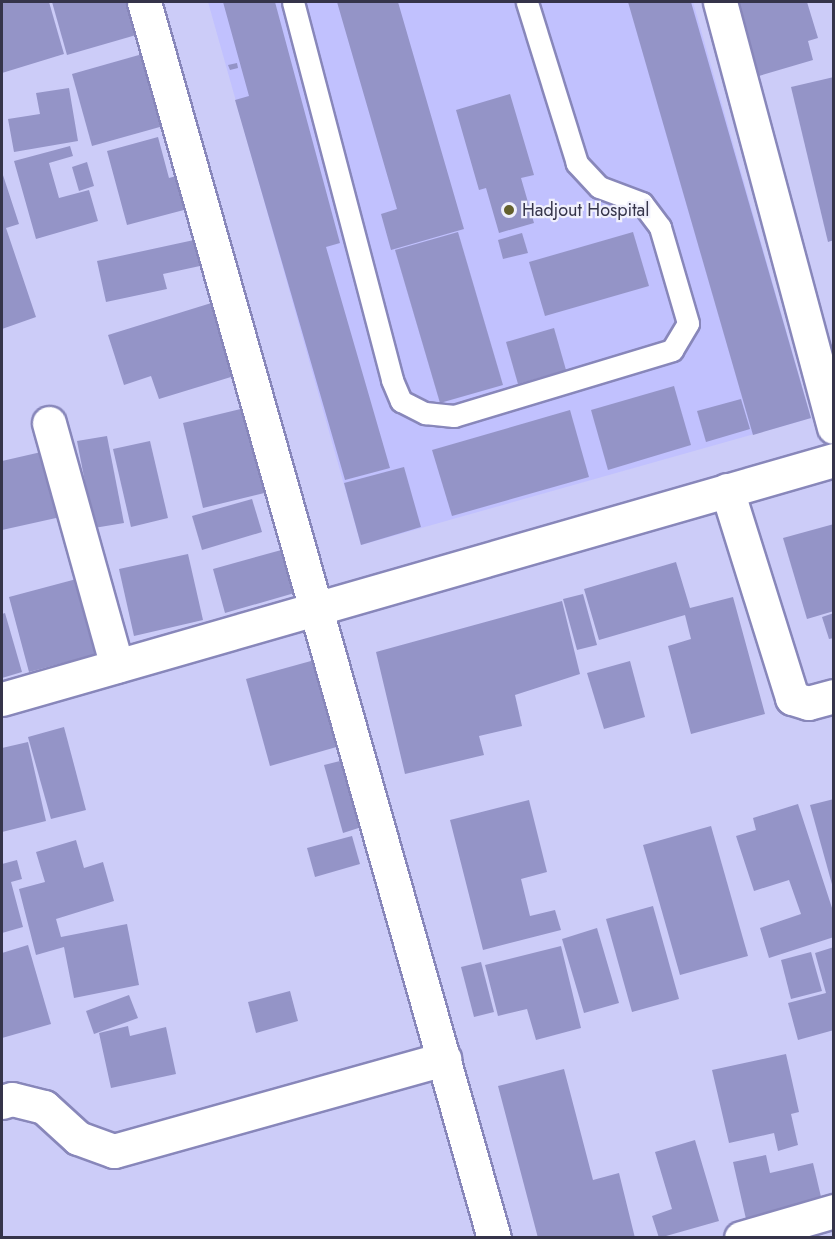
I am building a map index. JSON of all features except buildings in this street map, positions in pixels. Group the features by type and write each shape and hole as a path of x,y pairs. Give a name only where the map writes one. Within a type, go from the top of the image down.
{"street":[{"path":"144,2 494,1238"},
{"path":"720,2 834,426"},
{"path":"49,423 117,666"},
{"path":"2,699 834,460"},
{"path":"728,490 792,698 808,703 834,696"},
{"path":"2,1102 12,1099 44,1107 78,1138 114,1151 444,1059"},
{"path":"741,1238 834,1211"}],"lane":[{"path":"293,2 392,380 401,400 425,413 454,416 672,350 688,323 660,227 642,203 599,187 577,163 527,2"}],"shaded area":[{"name":"Hadjout Hospital","path":"208,2 693,2 811,418 361,545"}],"place":[{"name":"Hadjout Hospital","path":"509,210"}]}
